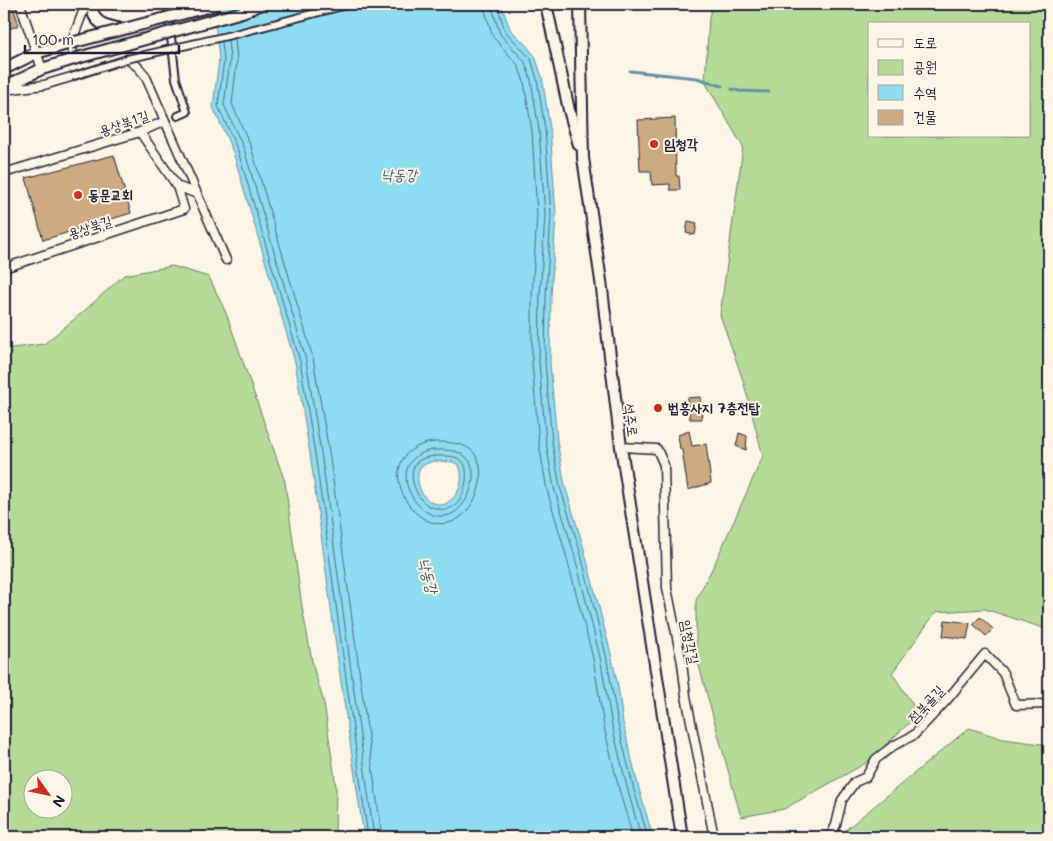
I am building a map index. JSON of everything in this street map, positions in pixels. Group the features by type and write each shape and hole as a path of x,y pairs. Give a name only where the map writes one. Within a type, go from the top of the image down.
{"street":[{"path":"20,4 42,69"},
{"path":"74,59 70,43 86,4"},
{"path":"92,4 92,13 98,22 122,29"},
{"path":"167,4 176,79 187,112 178,116"},
{"path":"4,69 36,53 220,4"},
{"path":"4,89 42,69 242,12 262,4"},
{"path":"4,89 44,86 127,59 350,4"},
{"path":"546,4 569,110 583,158"},
{"name":"석주로","path":"580,4 583,158 601,281 621,448 682,837"},
{"path":"127,59 145,75 165,122"},
{"name":"용상북1길","path":"4,173 140,132 165,122 226,260"},
{"path":"140,132 177,186 197,194"},
{"name":"용상북길","path":"4,268 184,209 177,186"},
{"name":"임청각길","path":"621,448 657,450 664,465 667,588 714,837"},
{"name":"점북골길","path":"830,837 836,825 842,800 855,782 866,777 876,759 893,746 914,735 946,701 985,654 1003,673 1016,705 1049,704"}],"green space":[{"path":"713,4 1049,4 1049,630 985,609 936,612 892,673 919,714 866,763 784,809 741,817 696,655 696,600 715,563 763,456 743,380 720,315 743,147 705,82 709,17"},
{"path":"172,266 209,277 226,313 285,482 302,607 313,666 324,703 336,786 335,837 4,837 4,349 44,344 124,275"},
{"path":"969,728 1003,739 1049,745 1049,837 837,837"}],"water":[{"name":"낙동강","path":"213,4 501,4 510,29 535,56 542,77 550,128 556,215 551,296 550,363 557,441 565,486 584,549 611,654 623,723 653,837 364,837 311,460 295,362 233,152 213,107 219,59","holes":["433,461 453,462 459,465 461,471 461,483 457,493 449,502 443,505 431,502 423,495 419,486 418,475 421,466"]}],"building":[{"path":"4,4 12,4 19,25 4,31"},
{"path":"675,118 676,176 679,176 680,190 670,190 670,184 652,185 651,171 640,171 638,120"},
{"name":"동문교회","path":"114,155 131,213 43,240 26,178"},
{"path":"688,221 697,223 695,235 686,233"},
{"path":"700,397 702,419 690,419 687,398"},
{"path":"689,431 692,446 706,444 711,483 688,490 678,435"},
{"path":"739,433 747,436 746,450 736,446"},
{"path":"980,617 993,629 986,636 973,624"},
{"path":"945,620 970,623 967,639 943,636"}],"waterway":[{"path":"630,71 697,78 722,86"},
{"path":"732,89 769,92"}],"place":[{"name":"임청각","path":"654,144"},
{"name":"동문교회","path":"78,195"},
{"name":"법흥사지 7층전탑","path":"658,408"}]}
